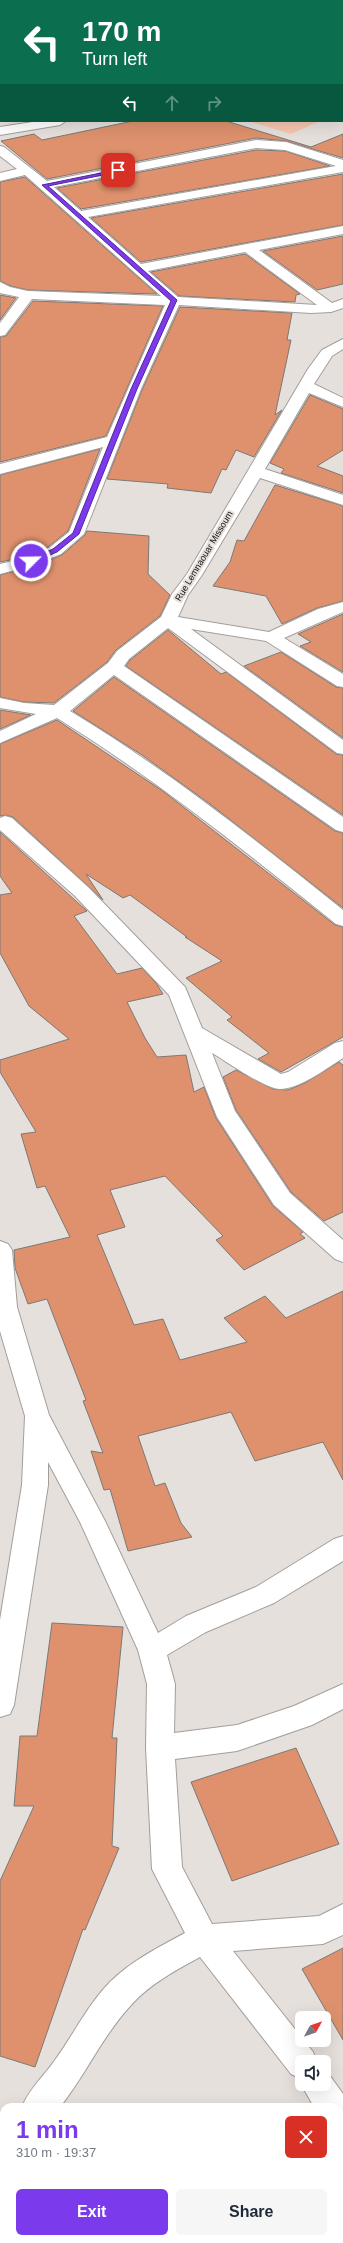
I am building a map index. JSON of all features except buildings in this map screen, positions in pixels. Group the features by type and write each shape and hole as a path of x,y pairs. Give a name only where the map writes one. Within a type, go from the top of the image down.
{"street":[{"path":"0,131 54,122"},
{"path":"44,185 256,144 286,146 343,164"},
{"path":"0,150 44,185 140,268 174,300"},
{"path":"78,215 343,168"},
{"path":"0,177 27,171"},
{"path":"140,268 343,230"},
{"path":"249,248 337,305"},
{"path":"0,286 5,290 28,295 174,300 310,309 337,305"},
{"path":"0,332 28,295"},
{"path":"0,569 31,561 55,551 76,534 134,389 174,300"},
{"name":"Rue Lemnaouar Missoum","path":"0,738 58,711 114,667 123,655 168,620 180,594 194,575 306,386 314,368 327,353 343,343"},
{"path":"306,386 343,402"},
{"path":"0,469 114,440"},
{"path":"255,471 343,500"},
{"path":"271,637 324,613 343,607"},
{"path":"168,620 271,637 343,682"},
{"path":"168,620 343,749"},
{"path":"114,667 343,826"},
{"path":"0,703 24,708 58,711 107,741 254,848 343,920"},
{"path":"0,824 4,822 82,892 178,992 225,1112 282,1199 343,1253"},
{"path":"194,1032 268,1077 280,1082 296,1077 340,1054"},
{"path":"0,1250 5,1307 37,1415 92,1521 152,1650 161,1684 160,1748 167,1869 204,1939 296,2055"},
{"path":"0,1705 34,1485 37,1415"},
{"path":"152,1650 196,1624 265,1595 343,1547"},
{"path":"160,1748 238,1738 302,1716 343,1696"},
{"path":"42,2103 54,2092 112,2003 145,1972 204,1939 322,1930 343,1918"},
{"path":"322,2091 330,2103"}],"shaded area":[{"path":"251,122 318,122 291,134"}],"route":[{"path":"31,561 55,551 76,534 134,389 174,300 140,268 44,185 118,170"}]}
